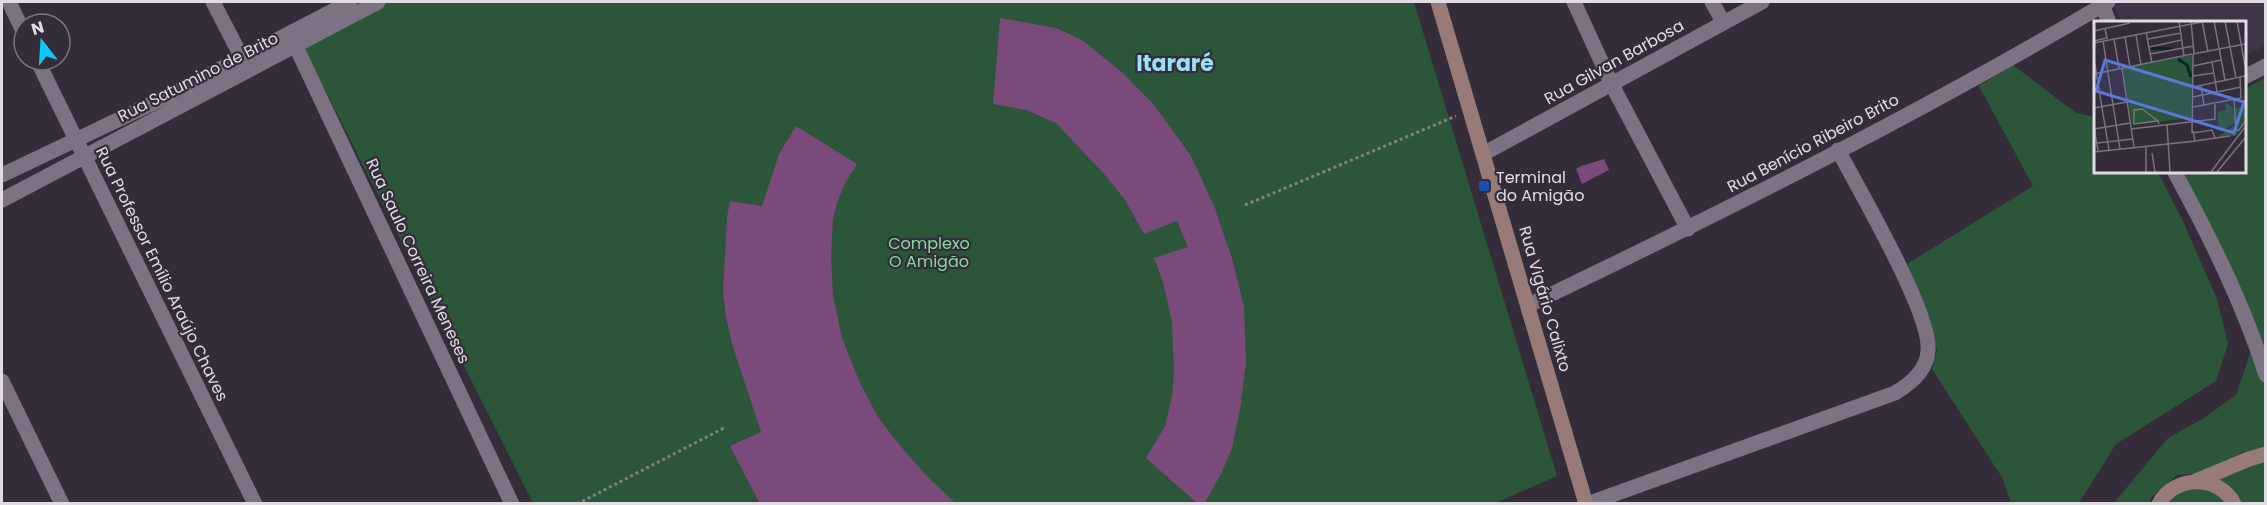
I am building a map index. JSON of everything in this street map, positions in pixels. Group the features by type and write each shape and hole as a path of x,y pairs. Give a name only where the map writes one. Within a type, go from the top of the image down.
{"main road":[{"name":"Rua Vigário Calixto","path":"1437,2 1529,305 1586,504"},
{"path":"2159,504 2171,489 2182,483 2195,481 2265,454"},
{"path":"2195,481 2209,483 2221,489 2234,504"}],"street":[{"path":"213,2 242,58"},
{"name":"Rua Satumino de Brito","path":"2,200 293,40 350,2"},
{"name":"Rua Satumino de Brito","path":"2,176 242,58 293,40 378,2"},
{"path":"1574,2 1612,85 1688,229"},
{"path":"1712,2 1723,22"},
{"name":"Rua Gilvan Barbosa","path":"1483,154 1762,2"},
{"path":"2105,3 2109,21"},
{"name":"Rua Benício Ribeiro Brito","path":"1529,305 1688,229 2019,55 2105,3"},
{"name":"Rua Saulo Correira Meneses","path":"293,40 512,504"},
{"path":"2246,76 2265,66"},
{"name":"Rua Professor Emílio Araújo Chaves","path":"43,72 255,504"},
{"path":"1586,504 1895,393 1907,386 1923,368 1928,352 1928,340 1919,311 1838,150"},
{"path":"2175,172 2205,228 2238,299 2251,329 2265,375"},
{"path":"2,381 62,504"}],"path":[{"path":"1245,205 1469,111"},
{"path":"577,504 726,427"}],"shaded area":[{"path":"2118,2 2265,2 2265,45 2246,56 2246,21 2121,21 2114,4"}],"green space":[{"name":"Complexo O Amigão","path":"381,2 1414,2 1557,476 1493,504 533,503 302,44"},
{"path":"2013,65 2076,113 2094,117 2094,172 2158,172 2182,219 2217,299 2228,344 2216,381 2116,444 2079,503 2011,503 2003,479 1932,369 1937,351 1930,323 1907,264 2033,186 1979,86"},
{"path":"2265,78 2265,449 2203,473 2177,475 2151,498 2150,503 2113,504 2168,438 2204,418 2236,395 2249,357 2255,330 2180,172 2246,172 2246,88"},
{"path":"2265,458 2265,503 2237,503 2210,479"},
{"path":"2187,486 2215,489 2229,504 2163,504"}],"building":[{"path":"1000,18 1056,28 1082,40 1123,73 1155,106 1191,156 1214,206 1232,258 1244,307 1246,363 1232,448 1204,504 1198,504 1146,458 1165,426 1172,396 1174,372 1172,321 1162,279 1154,258 1188,247 1177,221 1144,234 1125,200 1106,176 1056,123 1026,110 993,104"},
{"path":"796,126 857,164 844,185 833,220 831,257 833,296 842,338 860,383 878,417 924,473 956,504 760,504 730,446 761,432 732,344 726,317 723,292 730,201 762,206 779,154"},
{"path":"1604,159 1609,170 1582,184 1576,169"}],"place":[{"name":"Terminal do Amigão","path":"1484,186"}],"district":[{"name":"Itararé","path":"1175,63"}]}
